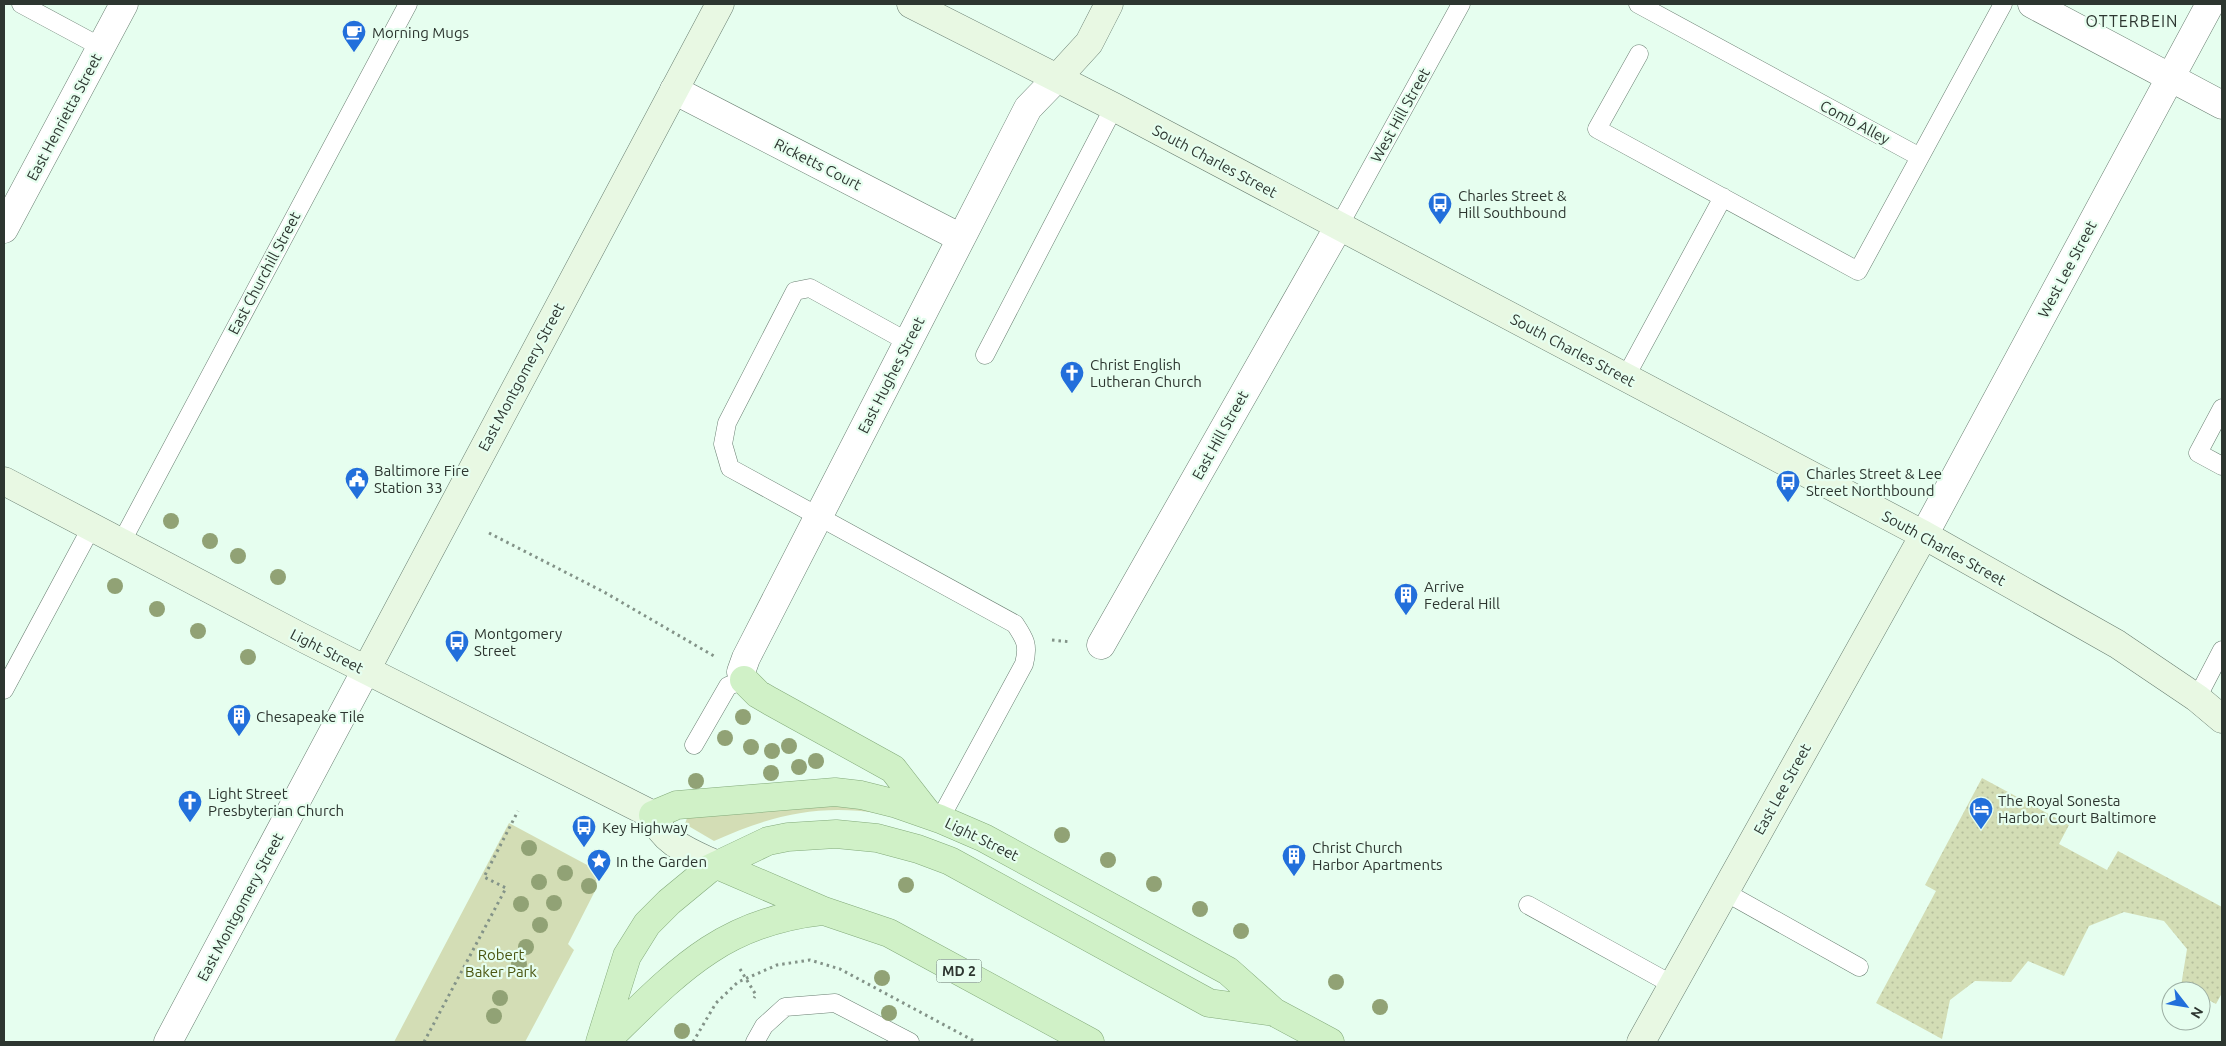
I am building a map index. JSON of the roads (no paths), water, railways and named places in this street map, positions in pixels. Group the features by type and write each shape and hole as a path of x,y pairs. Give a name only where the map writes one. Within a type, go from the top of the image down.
{"main road":[{"name":"East Montgomery Street","path":"366,670 720,4"},
{"name":"South Charles Street","path":"911,4 1114,107 1924,535 2117,644 2197,698 2222,719"},
{"path":"1057,78 1089,43 1110,4"},
{"name":"Light Street","path":"4,481 366,670 653,815 677,805 835,792 861,795 934,816 984,838 1228,972 1274,1012 1330,1042"},
{"name":"East Lee Street","path":"1641,1042 1924,535"},
{"path":"744,680 758,694 770,702 893,769 934,816"},
{"name":"MD 2","path":"653,815 658,829 678,846 824,911 889,933 1090,1042"},
{"name":"Light Street","path":"718,865 760,844 788,837 836,834 877,838 918,849 950,861 1208,1003 1274,1012"},
{"path":"600,1042 627,956 647,924 689,884 709,868 718,865"},
{"path":"605,1042 684,968 707,950 753,926 794,914 824,911"}],"street":[{"name":"East Henrietta Street","path":"4,230 124,4"},
{"path":"2032,4 2222,105"},
{"name":"West Lee Street","path":"1924,535 2210,4"},
{"name":"East Hughes Street","path":"744,680 741,672 746,658 1028,108 1057,78"},
{"name":"Ricketts Court","path":"674,90 961,238"},
{"name":"East Hill Street","path":"1102,645 1338,226"},
{"name":"East Montgomery Street","path":"168,1042 366,670"}],"lane":[{"path":"21,4 101,47"},
{"name":"East Churchill Street","path":"121,543 408,4"},
{"name":"West Hill Street","path":"1338,226 1461,4"},
{"name":"Comb Alley","path":"1638,4 1920,157"},
{"path":"1639,54 1596,129 1858,271 2003,4"},
{"path":"985,355 1114,107"},
{"path":"1625,378 1723,198"},
{"path":"908,342 810,288 795,292 727,423 724,444 730,468 1015,624 1024,638 1027,651 1024,664 934,816"},
{"path":"2222,408 2198,453 2222,466"},
{"path":"4,690 91,528"},
{"path":"2197,698 2222,650"},
{"path":"694,745 728,686 744,680"},
{"path":"1725,892 1859,967"},
{"path":"1528,905 1673,985"},
{"path":"755,1042 764,1026 785,1007 835,1003 910,1042"}],"place":[{"name":"Morning Mugs","path":"354,53"},
{"name":"Charles Street & Hill Southbound","path":"1440,225"},
{"name":"Christ English Lutheran Church","path":"1072,394"},
{"name":"Baltimore Fire Station 33","path":"357,500"},
{"name":"Charles Street & Lee Street Northbound","path":"1788,503"},
{"name":"Arrive Federal Hill","path":"1406,616"},
{"name":"Montgomery Street","path":"457,663"},
{"name":"Chesapeake Tile","path":"239,737"},
{"name":"Light Street Presbyterian Church","path":"190,823"},
{"name":"The Royal Sonesta Harbor Court Baltimore","path":"1981,830"},
{"name":"Key Highway","path":"584,848"},
{"name":"Christ Church Harbor Apartments","path":"1294,877"},
{"name":"In the Garden","path":"599,882"}],"district":[{"name":"OTTERBEIN","path":"2132,21"}],"park label":[{"name":"Robert Baker Park","path":"501,962"}]}
